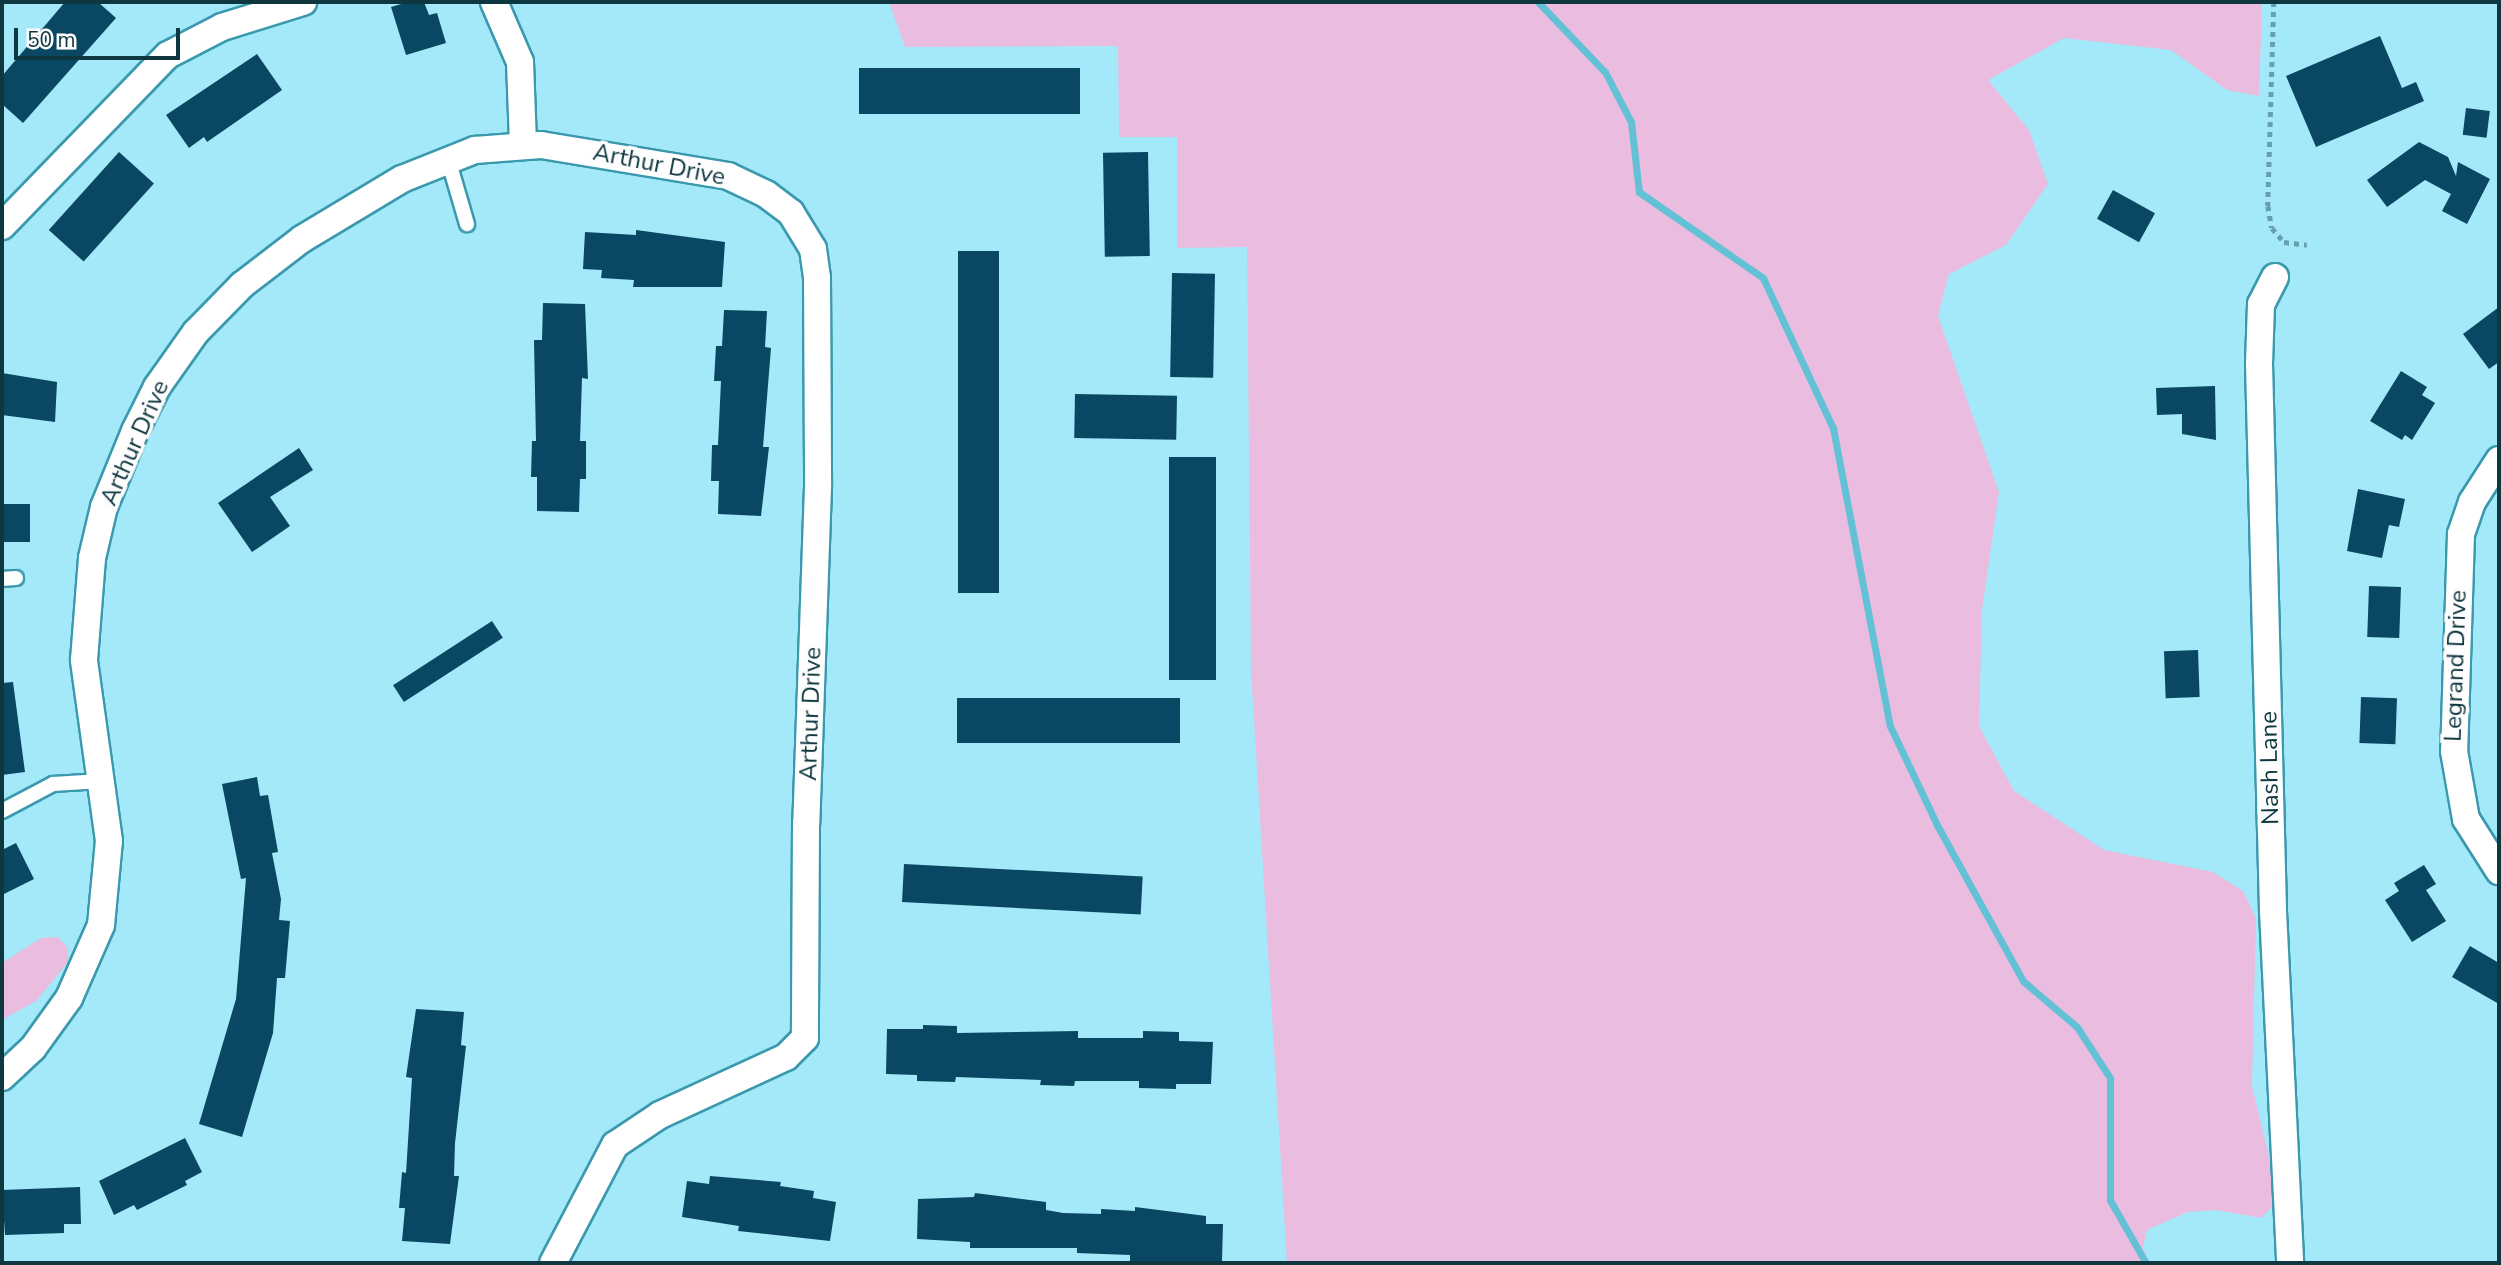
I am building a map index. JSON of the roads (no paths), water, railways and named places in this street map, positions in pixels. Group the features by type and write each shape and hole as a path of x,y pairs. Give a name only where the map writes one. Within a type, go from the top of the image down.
{"street":[{"path":"2,226 168,55 222,27 303,2"},
{"path":"494,2 520,62 523,144"},
{"name":"Arthur Drive","path":"2,1077 33,1048 55,1018 96,942 108,867 101,781 85,684 92,558 114,478 157,387 196,332 261,269 374,195 448,159 492,146 523,144 690,168 742,181 780,203 799,223 813,249 817,278 818,487 806,824 805,1038 786,1058 660,1115 615,1145 553,1263"},
{"name":"Nash Lane","path":"2275,277 2260,304 2259,364 2273,911 2290,1263"},
{"name":"Legrand Drive","path":"2499,460 2472,502 2462,534 2454,751 2466,819 2499,871"}],"lane":[{"path":"448,159 467,223"},
{"path":"2,811 53,783 101,781"}],"waterway":[{"path":"1538,2 1605,72 1631,122 1639,192 1763,278 1833,428 1890,726 1937,825 2023,981 2077,1027 2110,1078 2110,1200 2146,1263"}]}
